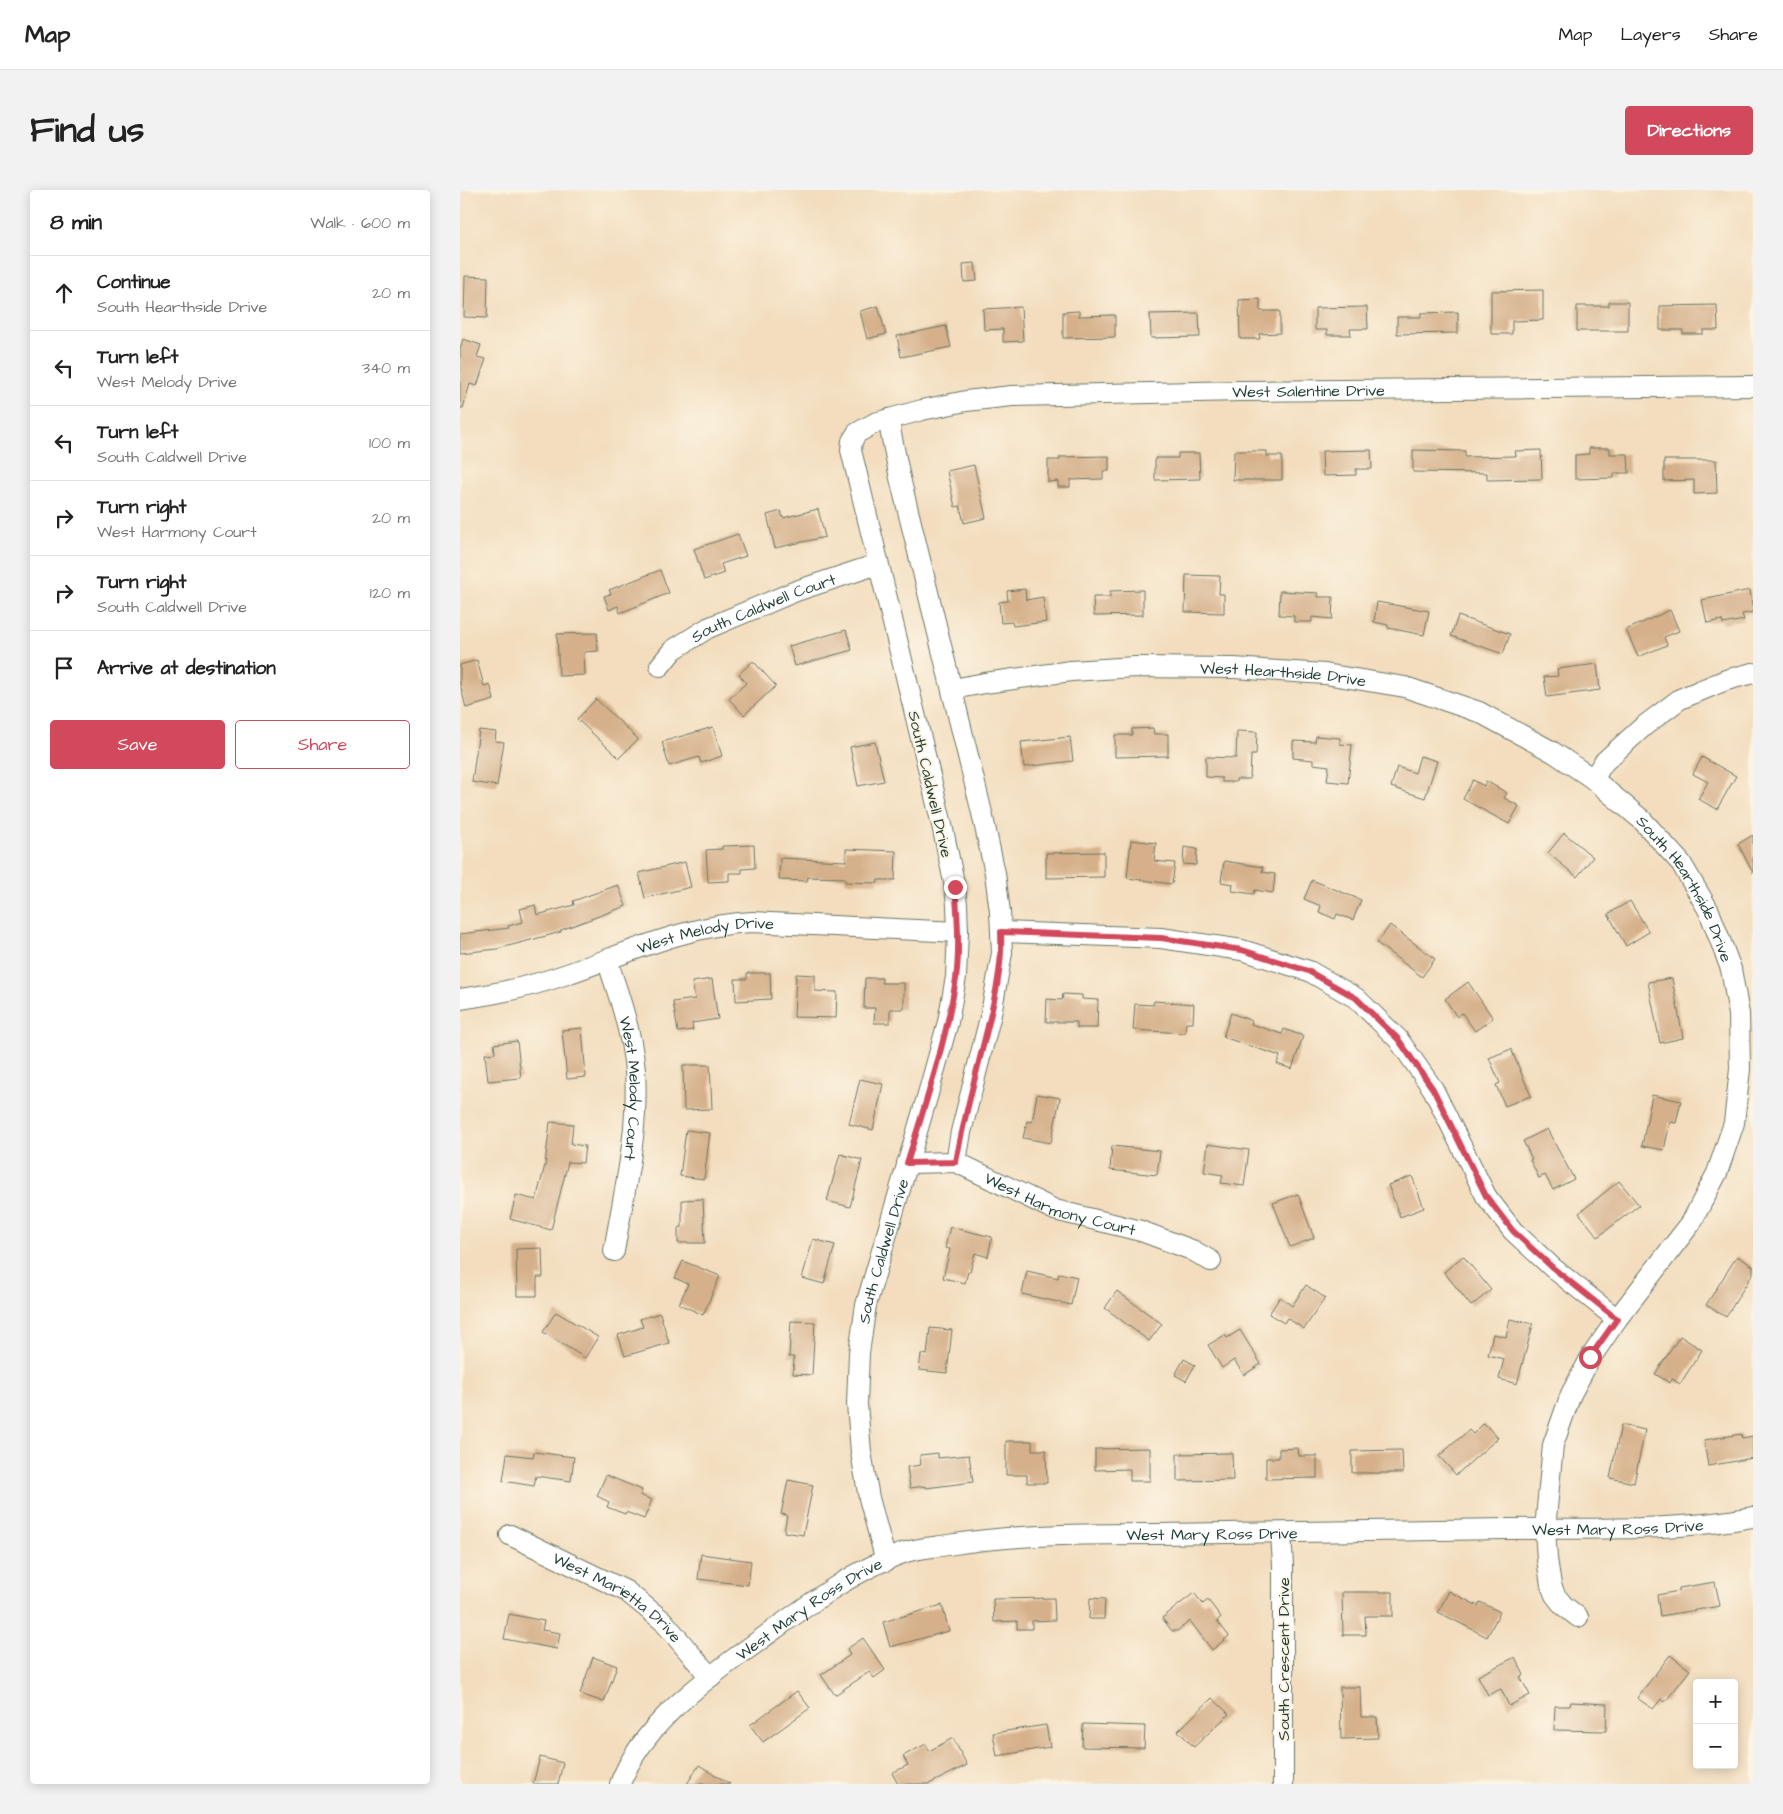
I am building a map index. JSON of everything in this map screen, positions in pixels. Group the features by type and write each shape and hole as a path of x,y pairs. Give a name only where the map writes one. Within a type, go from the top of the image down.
{"street":[{"name":"West Salentine Drive","path":"869,426 922,410 966,401 1012,396 1242,391 1753,386"},
{"path":"888,419 900,478 953,689 995,874 1000,912 1002,953 991,1014 961,1132 956,1162"},
{"name":"South Caldwell Drive","path":"869,426 856,433 852,441 851,450 942,824 955,887 958,932 956,977 948,1022 866,1305 859,1353 856,1404 861,1452 869,1498 886,1561"},
{"name":"South Caldwell Court","path":"660,666 674,650 708,628 796,591 878,564"},
{"name":"West Hearthside Drive","path":"953,689 1071,670 1135,667 1234,668 1325,674 1405,687 1479,712 1553,752 1593,779"},
{"path":"1593,779 1604,762 1644,726 1680,699 1726,680 1753,673"},
{"name":"South Hearthside Drive","path":"1578,1617 1563,1605 1555,1594 1551,1585 1547,1559 1545,1530 1553,1446 1571,1394 1590,1357 1691,1223 1717,1173 1734,1123 1740,1069 1739,1014 1731,970 1709,911 1681,863 1642,820 1593,779"},
{"name":"West Melody Drive","path":"460,999 502,993 563,976 697,929 730,923 752,922 958,932"},
{"path":"1001,932 1161,938 1242,950 1308,971 1356,998 1398,1039 1433,1089 1486,1196 1513,1231 1553,1268 1617,1319"},
{"name":"West Melody Court","path":"607,960 632,1048 635,1071 634,1128 614,1251"},
{"name":"West Harmony Court","path":"907,1163 956,1162 1055,1210 1141,1231 1192,1250 1211,1261"},
{"name":"West Mary Ross Drive","path":"620,1784 626,1768 660,1721 710,1678 794,1616 859,1572 908,1551 982,1539 1118,1534 1645,1528 1718,1524 1753,1517"},
{"name":"South Crescent Drive","path":"1281,1533 1283,1565 1282,1784"},
{"name":"West Marietta Drive","path":"510,1535 626,1591 663,1621 710,1678"}],"building":[{"path":"975,263 977,281 964,282 963,264"},
{"path":"465,276 488,277 487,318 464,317"},
{"path":"1543,290 1543,320 1512,321 1512,334 1491,334 1491,291"},
{"path":"1260,299 1260,311 1280,311 1280,333 1259,334 1260,339 1240,339 1239,300"},
{"path":"1609,302 1628,302 1628,331 1577,331 1577,306 1609,306"},
{"path":"1717,305 1718,330 1703,330 1703,334 1683,334 1683,330 1660,330 1660,306"},
{"path":"878,306 886,334 867,339 860,311"},
{"path":"1021,307 1023,341 1003,342 1003,329 984,330 983,309"},
{"path":"1367,307 1368,329 1350,329 1351,335 1327,335 1327,330 1315,330 1315,308"},
{"path":"1079,311 1079,316 1115,315 1115,337 1063,338 1063,312"},
{"path":"1458,312 1458,333 1397,334 1397,317 1421,317 1421,313"},
{"path":"1199,313 1200,337 1151,338 1150,314"},
{"path":"946,326 951,347 901,357 897,336"},
{"path":"463,339 481,345 477,357 486,359 477,386 470,384 463,408 460,408 460,349"},
{"path":"1589,448 1610,448 1610,454 1628,454 1629,473 1614,473 1614,478 1575,479 1575,455 1589,454"},
{"path":"1371,450 1372,469 1356,469 1356,475 1323,476 1322,451"},
{"path":"1413,450 1465,451 1465,457 1516,456 1515,451 1541,450 1542,479 1487,480 1487,473 1413,472"},
{"path":"1234,451 1267,451 1267,456 1282,456 1282,480 1233,480"},
{"path":"1178,453 1199,453 1200,479 1155,480 1155,458 1178,458"},
{"path":"1109,456 1109,471 1103,471 1103,479 1070,480 1070,487 1058,487 1058,481 1048,482 1048,460 1060,460 1060,457"},
{"path":"1664,460 1716,460 1717,493 1694,494 1694,480 1664,481"},
{"path":"974,465 986,518 964,523 960,506 955,507 947,471"},
{"path":"818,509 825,537 775,548 767,515 781,511 783,518"},
{"path":"738,534 746,556 721,564 724,573 704,580 694,549"},
{"path":"660,570 669,593 620,613 618,606 609,610 604,596 611,594 609,590"},
{"path":"1186,575 1220,576 1219,594 1224,594 1224,613 1185,612"},
{"path":"1025,589 1026,600 1043,597 1046,622 1013,626 1012,622 1001,623 999,602 1008,601 1007,591"},
{"path":"1143,590 1143,615 1094,616 1093,597 1110,597 1110,591"},
{"path":"1750,590 1753,612 1742,614 1744,620 1723,624 1722,620 1707,623 1702,600"},
{"path":"1280,591 1318,593 1318,597 1333,597 1332,619 1312,617 1312,622 1294,622 1294,616 1279,615"},
{"path":"1377,602 1429,611 1424,635 1388,628 1388,625 1374,622"},
{"path":"1670,610 1679,631 1664,637 1667,645 1638,657 1626,630"},
{"path":"1458,616 1510,634 1503,654 1451,636"},
{"path":"846,630 852,650 795,666 789,646"},
{"path":"597,633 598,651 584,652 585,675 559,676 557,634"},
{"path":"477,660 484,686 490,684 494,700 466,708 460,684 460,665"},
{"path":"753,661 776,686 744,715 729,699 746,683 739,674"},
{"path":"1597,664 1600,690 1547,697 1544,677 1558,676 1557,669"},
{"path":"596,699 638,739 619,758 577,719"},
{"path":"713,727 722,756 701,763 699,757 669,766 662,742"},
{"path":"1153,728 1154,734 1168,734 1168,756 1115,757 1115,735 1132,735 1132,729"},
{"path":"479,730 496,732 495,741 504,742 497,786 472,782"},
{"path":"1237,731 1257,732 1256,755 1251,755 1250,779 1222,782 1222,778 1206,777 1206,757 1236,758"},
{"path":"1316,736 1340,738 1340,744 1352,745 1348,783 1327,781 1329,766 1313,764 1313,760 1293,758 1293,741 1315,742"},
{"path":"1070,737 1073,761 1024,767 1021,742"},
{"path":"875,742 884,781 858,786 850,747"},
{"path":"1420,756 1437,761 1425,798 1391,787 1397,767 1415,773"},
{"path":"1702,757 1736,776 1717,809 1698,799 1708,782 1693,774"},
{"path":"1473,780 1484,786 1486,781 1507,793 1504,798 1519,806 1509,824 1463,799"},
{"path":"1564,833 1593,857 1577,877 1548,853"},
{"path":"1753,835 1753,873 1738,844"},
{"path":"1131,840 1156,843 1154,861 1175,863 1172,884 1127,878"},
{"path":"754,845 755,868 742,869 742,873 729,873 729,881 708,882 706,850 722,849 722,846"},
{"path":"1184,847 1197,849 1196,865 1183,864"},
{"path":"846,849 896,851 895,880 878,880 878,883 845,882 845,878 808,877 807,881 779,880 780,858 846,861"},
{"path":"1104,852 1104,877 1046,878 1046,853"},
{"path":"1224,861 1263,867 1262,872 1275,874 1273,893 1255,890 1254,894 1232,891 1233,884 1221,882"},
{"path":"685,862 691,887 645,898 639,873"},
{"path":"1312,880 1361,900 1353,920 1337,914 1335,919 1319,912 1321,906 1304,899"},
{"path":"618,885 626,906 561,930 561,932 497,949 460,953 460,934 509,928 508,926 523,922 520,909 535,905 537,915 574,905 573,901"},
{"path":"1630,901 1649,932 1626,946 1608,914"},
{"path":"1390,925 1435,959 1422,977 1377,943"},
{"path":"747,973 770,973 771,999 736,1001 735,979 747,979"},
{"path":"796,974 815,975 815,991 837,992 836,1018 794,1017"},
{"path":"865,978 882,978 882,983 904,983 904,1009 890,1009 890,1023 874,1023 875,1008 864,1008"},
{"path":"1672,978 1683,1038 1660,1043 1648,982"},
{"path":"712,979 718,1019 692,1023 693,1030 678,1032 673,1002 695,999 692,982"},
{"path":"1468,982 1493,1018 1475,1031 1462,1013 1457,1017 1445,999"},
{"path":"1063,994 1082,995 1082,999 1098,1000 1097,1028 1077,1028 1077,1022 1046,1022 1047,999 1062,1000"},
{"path":"1154,1001 1194,1004 1193,1023 1186,1023 1185,1033 1133,1030 1135,1004 1153,1005"},
{"path":"1231,1013 1252,1021 1251,1024 1282,1034 1284,1029 1303,1036 1292,1069 1277,1064 1280,1056 1223,1037"},
{"path":"582,1028 586,1077 567,1079 562,1030"},
{"path":"517,1041 521,1078 488,1081 485,1054 495,1053 494,1044"},
{"path":"1511,1049 1531,1096 1505,1106 1496,1085 1500,1083 1489,1058"},
{"path":"683,1065 710,1065 712,1109 684,1110"},
{"path":"860,1079 883,1084 873,1130 849,1124"},
{"path":"1037,1094 1060,1098 1051,1143 1023,1138 1027,1121 1032,1122"},
{"path":"1652,1095 1681,1101 1676,1123 1670,1122 1664,1150 1642,1146"},
{"path":"550,1122 573,1124 571,1144 585,1146 583,1163 568,1162 551,1230 510,1219 516,1195 536,1200 545,1165"},
{"path":"1547,1129 1574,1179 1553,1190 1545,1175 1539,1178 1523,1141"},
{"path":"686,1130 710,1133 704,1179 680,1176"},
{"path":"1208,1144 1249,1150 1244,1186 1221,1183 1223,1175 1204,1172"},
{"path":"1112,1146 1160,1151 1157,1175 1110,1170"},
{"path":"840,1154 862,1160 850,1207 827,1201"},
{"path":"1412,1176 1424,1208 1400,1217 1388,1185"},
{"path":"1619,1181 1639,1205 1598,1237 1579,1213"},
{"path":"1298,1194 1314,1238 1290,1247 1273,1203"},
{"path":"703,1199 705,1243 678,1243 678,1228 682,1227 682,1200"},
{"path":"950,1227 992,1237 988,1257 975,1253 965,1283 943,1278 950,1249 945,1248"},
{"path":"813,1239 835,1245 824,1284 802,1278"},
{"path":"542,1248 543,1277 537,1277 537,1296 517,1296 516,1249"},
{"path":"1463,1256 1491,1290 1471,1306 1444,1272"},
{"path":"1737,1256 1753,1266 1753,1273 1726,1317 1706,1305"},
{"path":"683,1261 720,1276 703,1315 679,1304 688,1284 675,1278"},
{"path":"1027,1271 1058,1278 1059,1273 1077,1277 1071,1305 1022,1294"},
{"path":"1306,1285 1325,1298 1304,1329 1287,1318 1284,1323 1269,1314 1280,1297 1292,1306"},
{"path":"1117,1291 1162,1324 1149,1341 1105,1308"},
{"path":"556,1312 598,1337 585,1358 543,1332"},
{"path":"660,1313 669,1343 625,1356 618,1335 643,1327 640,1319"},
{"path":"1510,1319 1533,1324 1517,1384 1499,1379 1504,1359 1488,1355 1493,1334 1506,1337"},
{"path":"791,1321 815,1322 812,1375 793,1374 794,1357 789,1357"},
{"path":"930,1328 952,1330 947,1373 919,1370 921,1354 927,1355"},
{"path":"1240,1330 1261,1364 1244,1375 1234,1360 1222,1368 1208,1345 1225,1335 1227,1338"},
{"path":"1680,1336 1702,1350 1680,1384 1672,1379 1670,1383 1655,1374"},
{"path":"1184,1359 1195,1365 1186,1381 1175,1375"},
{"path":"1484,1423 1498,1438 1456,1475 1439,1456 1469,1430 1473,1434"},
{"path":"1621,1425 1645,1430 1634,1483 1610,1478"},
{"path":"1741,1434 1742,1438 1753,1436 1753,1458 1708,1466 1704,1440"},
{"path":"1006,1441 1032,1441 1032,1450 1046,1450 1047,1483 1027,1483 1027,1475 1006,1475"},
{"path":"1150,1448 1150,1481 1130,1481 1130,1469 1095,1470 1095,1449"},
{"path":"1298,1448 1299,1456 1317,1456 1317,1478 1266,1479 1266,1458 1279,1458 1279,1449"},
{"path":"1402,1450 1403,1473 1352,1473 1352,1451"},
{"path":"534,1452 574,1457 571,1481 536,1476 534,1486 503,1481 507,1454 533,1457"},
{"path":"938,1453 938,1458 969,1455 973,1482 926,1488 926,1486 910,1488 907,1467 921,1465 920,1455"},
{"path":"1232,1453 1233,1480 1177,1481 1177,1454"},
{"path":"606,1475 642,1490 640,1495 652,1500 644,1519 607,1507 609,1502 597,1496"},
{"path":"788,1480 813,1485 803,1535 784,1532 787,1515 781,1514"},
{"path":"701,1554 751,1561 748,1585 698,1579"},
{"path":"1715,1582 1720,1606 1660,1616 1657,1595 1679,1591 1679,1588"},
{"path":"1449,1591 1478,1606 1480,1602 1500,1612 1487,1637 1438,1612"},
{"path":"1342,1592 1393,1592 1393,1616 1365,1616 1366,1635 1343,1635"},
{"path":"1194,1593 1203,1604 1208,1600 1221,1617 1217,1621 1229,1636 1212,1650 1190,1621 1177,1631 1172,1631 1162,1618"},
{"path":"1054,1598 1055,1620 1032,1621 1032,1629 1017,1629 1017,1621 994,1622 993,1599"},
{"path":"1090,1598 1105,1599 1104,1619 1089,1619"},
{"path":"942,1605 949,1631 890,1647 883,1622"},
{"path":"509,1614 544,1621 542,1630 560,1633 557,1649 504,1639"},
{"path":"863,1638 885,1670 874,1678 869,1672 835,1695 821,1675 850,1655 847,1649"},
{"path":"1670,1655 1690,1670 1665,1702 1661,1699 1653,1709 1637,1698"},
{"path":"593,1657 617,1666 604,1702 580,1694"},
{"path":"1515,1657 1524,1675 1520,1677 1530,1695 1509,1706 1501,1689 1488,1695 1478,1676"},
{"path":"1340,1687 1360,1687 1361,1717 1377,1717 1378,1738 1341,1739"},
{"path":"797,1691 810,1708 763,1742 750,1725"},
{"path":"1212,1698 1229,1714 1194,1747 1178,1731"},
{"path":"1571,1702 1607,1704 1606,1731 1554,1730 1555,1706 1570,1706"},
{"path":"1083,1724 1145,1726 1144,1748 1082,1747"},
{"path":"1046,1725 1050,1747 997,1756 993,1733"},
{"path":"953,1738 967,1765 929,1784 898,1784 892,1773 908,1765 903,1756 926,1744 929,1751"},
{"path":"540,1757 563,1763 558,1784 533,1784"},
{"path":"699,1765 730,1784 687,1784"}],"route":[{"path":"955,887 958,932 956,977 948,1022 907,1163 956,1162 961,1132 991,1014 1002,953 1001,932 1161,938 1242,950 1308,971 1356,998 1398,1039 1433,1089 1486,1196 1513,1231 1553,1268 1617,1319 1590,1357"}]}
